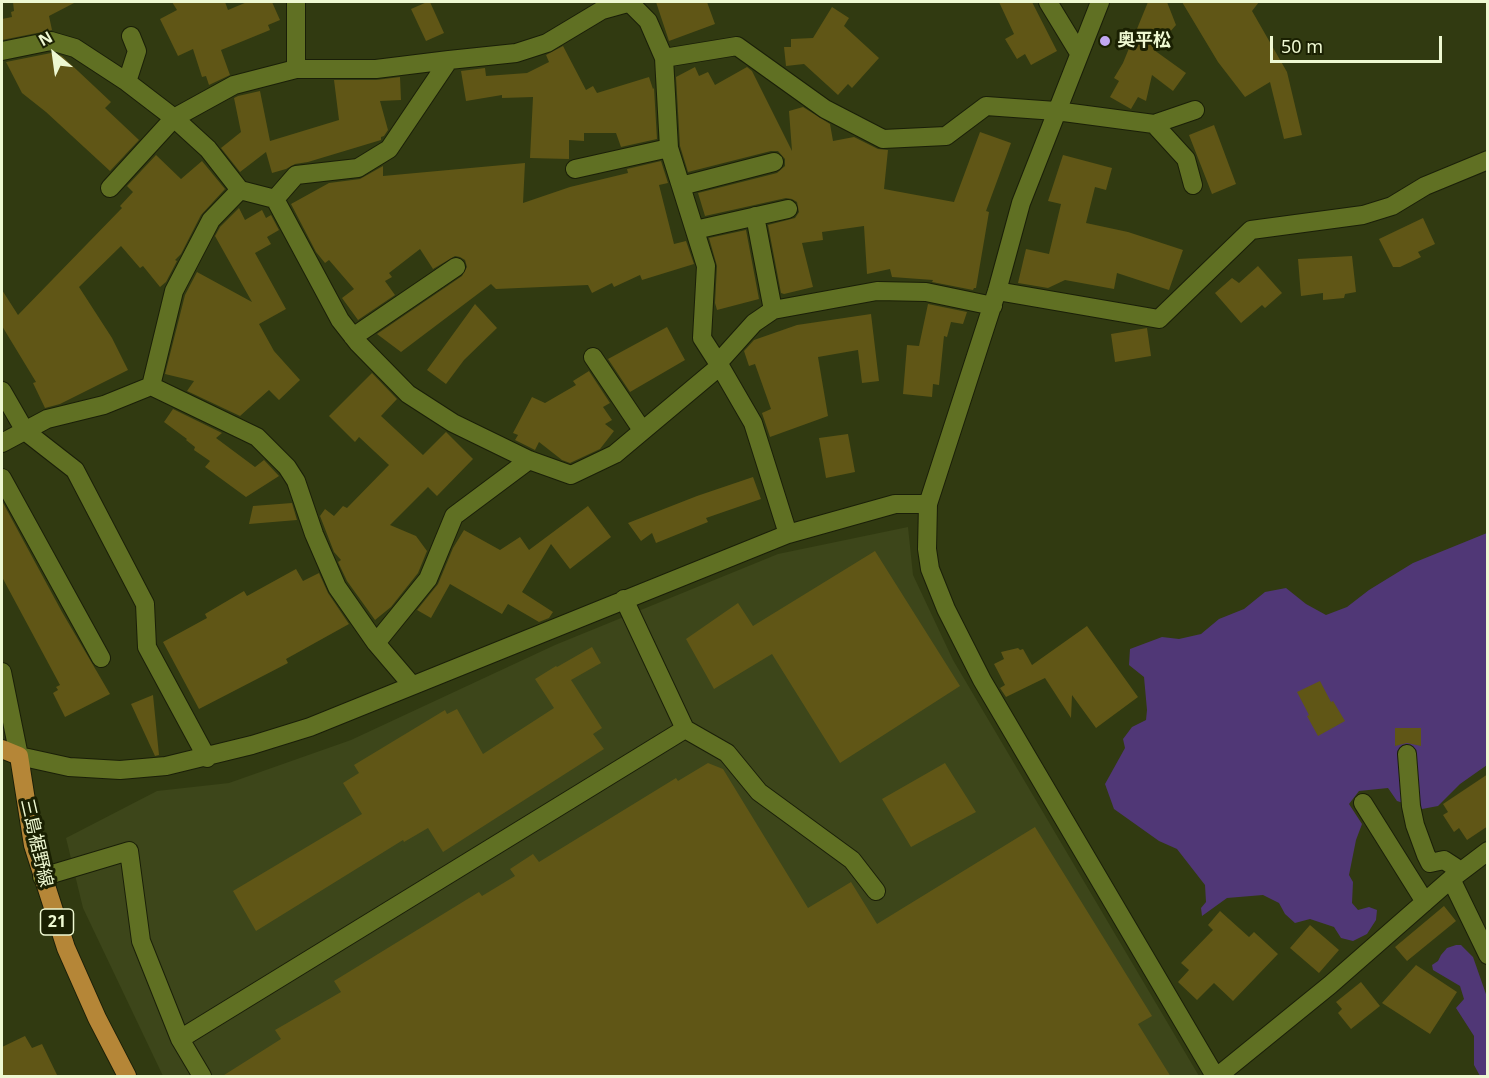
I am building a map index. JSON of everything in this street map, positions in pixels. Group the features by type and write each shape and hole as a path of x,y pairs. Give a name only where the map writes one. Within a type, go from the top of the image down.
{"main road":[{"path":"2,749 19,756"},
{"name":"三島裾野線","path":"19,756 33,845 42,878 80,983 127,1077"}],"street":[{"path":"296,2 296,69"},
{"path":"110,188 174,118 234,85 296,69 376,69 516,53 546,43 602,10 630,2 648,21 664,58 669,148 706,266 702,338 753,423 788,534"},
{"path":"1048,2 1079,54"},
{"path":"1100,2 1021,203 995,298 928,504 927,549 930,569 946,609 982,680 1217,1077 1330,985 1456,875 1488,851"},
{"path":"128,82 136,51 131,36"},
{"path":"2,51 51,41 75,48 128,82 174,118 208,149 240,190 274,199 340,320 353,337 408,394 453,423 529,460 571,475 615,454 719,364 754,323 773,310 877,291 926,292 995,298 1160,320 1251,230 1363,215 1392,206 1425,186 1488,160"},
{"path":"664,58 737,46 825,109 883,139 946,136 986,105 1056,111 1155,124 1195,110"},
{"path":"274,199 297,175 358,168 390,149 448,60"},
{"path":"1155,124 1186,159 1193,185"},
{"path":"575,169 669,148"},
{"path":"681,186 774,162"},
{"path":"151,387 174,291 211,220 240,190"},
{"path":"695,230 788,209"},
{"path":"755,216 773,310"},
{"path":"353,337 456,267"},
{"path":"593,357 642,430"},
{"path":"2,442 47,419 104,405 151,387 257,437 287,467 296,481 314,534 337,587 376,643 411,684"},
{"path":"2,391 25,431 75,470 145,604 147,647 207,758"},
{"path":"376,643 428,579 454,516 529,460"},
{"path":"2,478 101,658"},
{"path":"2,672 19,756 69,767 120,770 166,766 207,758 310,726 788,534 895,504 928,504"},
{"path":"624,599 685,729 727,753 759,792 852,860 876,891"},
{"path":"180,1039 685,729"},
{"path":"1407,754 1411,806 1426,855 1430,863 1444,860 1456,875 1488,955"},
{"path":"1363,803 1425,902"},
{"path":"42,878 129,851 141,941 180,1039 202,1077"}],"shaded area":[{"path":"908,527 913,575 953,660 1199,1076 163,1076 83,908 66,838 157,791 229,783 351,740 555,645 778,554"},
{"path":"1487,533 1487,765 1460,784 1438,806 1422,809 1397,801 1388,788 1359,791 1349,804 1362,824 1356,840 1349,875 1353,882 1352,903 1358,910 1369,907 1377,910 1376,920 1367,934 1353,941 1341,938 1334,927 1310,919 1295,923 1285,914 1279,903 1263,895 1227,898 1202,916 1201,908 1206,902 1205,885 1177,849 1159,841 1114,809 1105,784 1125,748 1123,739 1132,727 1146,720 1144,677 1129,665 1130,649 1162,637 1179,639 1201,634 1219,619 1244,609 1265,592 1286,588 1306,604 1326,615 1347,607 1369,590 1413,563"},
{"path":"1461,945 1473,957 1487,997 1487,1076 1480,1076 1474,1065 1474,1036 1456,1008 1464,999 1460,986 1433,970 1432,965 1438,961 1447,948"}],"building":[{"path":"13,2 76,2 49,16 52,30 2,40 2,19 12,17"},
{"path":"172,2 225,2 228,10 247,2 272,2 280,20 268,25 270,30 221,50 230,75 209,85 206,76 202,77 193,49 178,56 160,19 177,10"},
{"path":"430,2 444,33 426,41 411,9"},
{"path":"656,2 707,2 715,24 669,41"},
{"path":"999,2 1032,2 1057,51 1031,65 1025,54 1017,59 1005,39 1014,34"},
{"path":"1148,2 1167,2 1176,25 1154,50 1186,73 1173,91 1152,75 1146,101 1138,97 1131,109 1110,97 1119,81 1114,78 1123,63"},
{"path":"1182,2 1259,2 1252,11 1287,72 1302,135 1284,139 1270,82 1245,97 1218,62"},
{"path":"832,7 849,18 844,26 879,58 852,88 848,84 838,95 804,64 786,66 784,47 791,47 791,39 813,38"},
{"path":"563,46 586,90 593,86 597,93 649,77 654,88 657,139 621,147 616,133 584,133 584,141 569,140 569,159 530,158 533,97 502,98 502,95 466,101 461,71 485,68 486,76 527,73 549,62 546,55"},
{"path":"51,53 62,56 111,102 105,108 139,140 110,171 22,93 6,62"},
{"path":"695,67 699,76 708,72 715,85 747,67 752,71 792,151 789,111 803,107 830,124 833,141 854,137 878,149 888,150 884,189 954,202 980,132 1011,143 986,211 989,212 976,288 973,290 932,282 933,280 892,277 890,269 867,274 864,226 822,232 823,240 802,243 813,287 781,293 768,225 795,218 799,212 797,202 786,198 705,216 698,193 777,173 785,166 785,159 778,151 771,151 688,172 680,146 676,77"},
{"path":"400,77 401,100 380,101 388,130 381,140 295,164 272,173 266,152 240,172 221,148 241,132 234,98 238,96 260,91 270,141 339,120 334,80 376,80"},
{"path":"1214,125 1236,184 1212,194 1189,135"},
{"path":"156,155 181,179 202,161 225,189 201,215 181,254 175,260 177,261 166,282 160,287 143,266 140,268 121,246 79,287 112,338 128,370 60,404 45,408 33,383 36,382 2,326 2,290 18,315 122,208 120,206 133,192 127,186"},
{"path":"1063,155 1112,168 1106,190 1095,187 1086,223 1128,232 1183,250 1169,290 1117,273 1114,289 1065,280 1048,288 1018,283 1026,249 1049,254 1061,204 1048,201"},
{"path":"661,161 668,183 659,185 674,244 686,241 694,264 642,280 640,275 614,287 612,283 592,293 588,285 496,289 491,284 401,352 377,334 462,276 467,267 465,260 455,256 433,269 420,249 389,273 392,277 385,281 395,295 358,320 342,298 354,289 329,260 325,263 316,252 291,204 329,183 360,179 383,166 383,176 525,163 523,203 570,187 628,173 627,169"},
{"path":"239,208 245,220 262,210 266,218 271,215 279,230 267,237 271,244 255,253 286,309 259,324 274,351 300,380 279,400 269,390 240,416 187,391 194,381 165,374 185,295 197,272 252,302 215,236 220,227"},
{"path":"1423,218 1435,244 1418,252 1421,257 1400,267 1393,267 1379,239"},
{"path":"746,230 759,299 717,310 715,303 717,266 709,238"},
{"path":"1352,256 1356,292 1345,294 1344,298 1323,300 1323,293 1301,296 1298,259"},
{"path":"1258,266 1282,293 1265,308 1262,305 1241,323 1215,293 1232,278 1239,283"},
{"path":"475,304 497,328 464,360 446,384 427,370"},
{"path":"928,304 967,312 963,324 951,322 947,337 944,336 939,385 933,384 932,397 903,394 907,345 919,346"},
{"path":"871,314 879,381 862,383 858,350 818,357 828,416 770,437 762,413 771,409 755,364 749,366 744,351 754,340 797,325"},
{"path":"667,327 685,360 630,392 608,359"},
{"path":"1147,328 1151,356 1115,362 1111,334"},
{"path":"589,371 610,403 603,407 612,420 605,424 614,431 600,449 570,463 562,460 539,442 535,450 515,440 518,435 513,433 532,397 545,403 576,385 573,381"},
{"path":"372,373 397,399 381,416 423,455 446,432 473,459 437,496 428,487 390,525 416,536 427,551 418,573 391,607 375,620 347,581 338,562 341,560 334,552 320,516 325,509 334,516 343,506 347,508 389,465 359,437 355,442 329,416"},
{"path":"173,409 222,433 216,438 255,467 264,460 279,476 246,497 205,467 210,461 194,450 195,447 187,439 164,422"},
{"path":"848,434 855,472 826,478 819,438"},
{"path":"753,477 761,499 706,518 708,522 656,543 652,533 641,541 628,523 697,496"},
{"path":"2,501 62,612 110,694 65,717 53,693 60,685 2,577"},
{"path":"292,503 297,520 249,524 253,506"},
{"path":"588,506 611,537 570,569 551,544 522,592 553,612 549,618 539,622 508,604 502,614 450,584 431,618 417,610 438,584 453,548 464,530 500,550 520,537 529,550"},
{"path":"875,551 960,686 840,763 772,654 714,689 686,639 738,603 753,626"},
{"path":"296,569 303,581 319,573 328,593 349,624 286,659 288,663 199,709 163,642 207,618 205,614 244,591 247,596"},
{"path":"1087,626 1138,697 1096,728 1072,695 1071,718 1045,678 1006,697 1000,688 1005,685 994,664 1004,659 1001,652 1023,649 1032,665"},
{"path":"592,647 601,663 571,680 602,728 593,734 604,749 443,852 428,828 404,842 403,840 256,931 233,891 362,814 343,783 359,773 354,765 445,710 447,714 457,709 483,754 554,708 535,679"},
{"path":"1320,681 1331,702 1333,701 1345,721 1318,736 1297,692"},
{"path":"153,695 159,755 155,756 131,704"},
{"path":"1395,728 1421,728 1421,746 1407,743 1395,746"},
{"path":"708,763 723,769 808,908 851,882 877,924 1035,827 1152,1016 1138,1024 1171,1077 221,1077 281,1039 275,1030 341,992 334,981 479,892 482,896 515,876 510,869 533,854 539,862 676,778 678,781"},
{"path":"945,763 976,812 911,847 882,799"},
{"path":"1488,774 1488,826 1467,840 1459,828 1454,832 1443,815 1448,812 1443,804"},
{"path":"1444,906 1456,921 1407,961 1395,947"},
{"path":"1220,911 1249,937 1254,932 1278,954 1233,1001 1214,983 1197,1000 1178,982 1189,970 1181,963 1213,930 1208,925"},
{"path":"1310,925 1339,950 1319,973 1290,948"},
{"path":"1416,965 1457,992 1430,1034 1382,1003"},
{"path":"1361,982 1380,1006 1351,1029 1338,1013 1342,1009 1336,1002"},
{"path":"25,1036 32,1048 42,1044 58,1077 2,1077 2,1047"}],"place":[{"name":"奥平松","path":"1105,41"}]}
